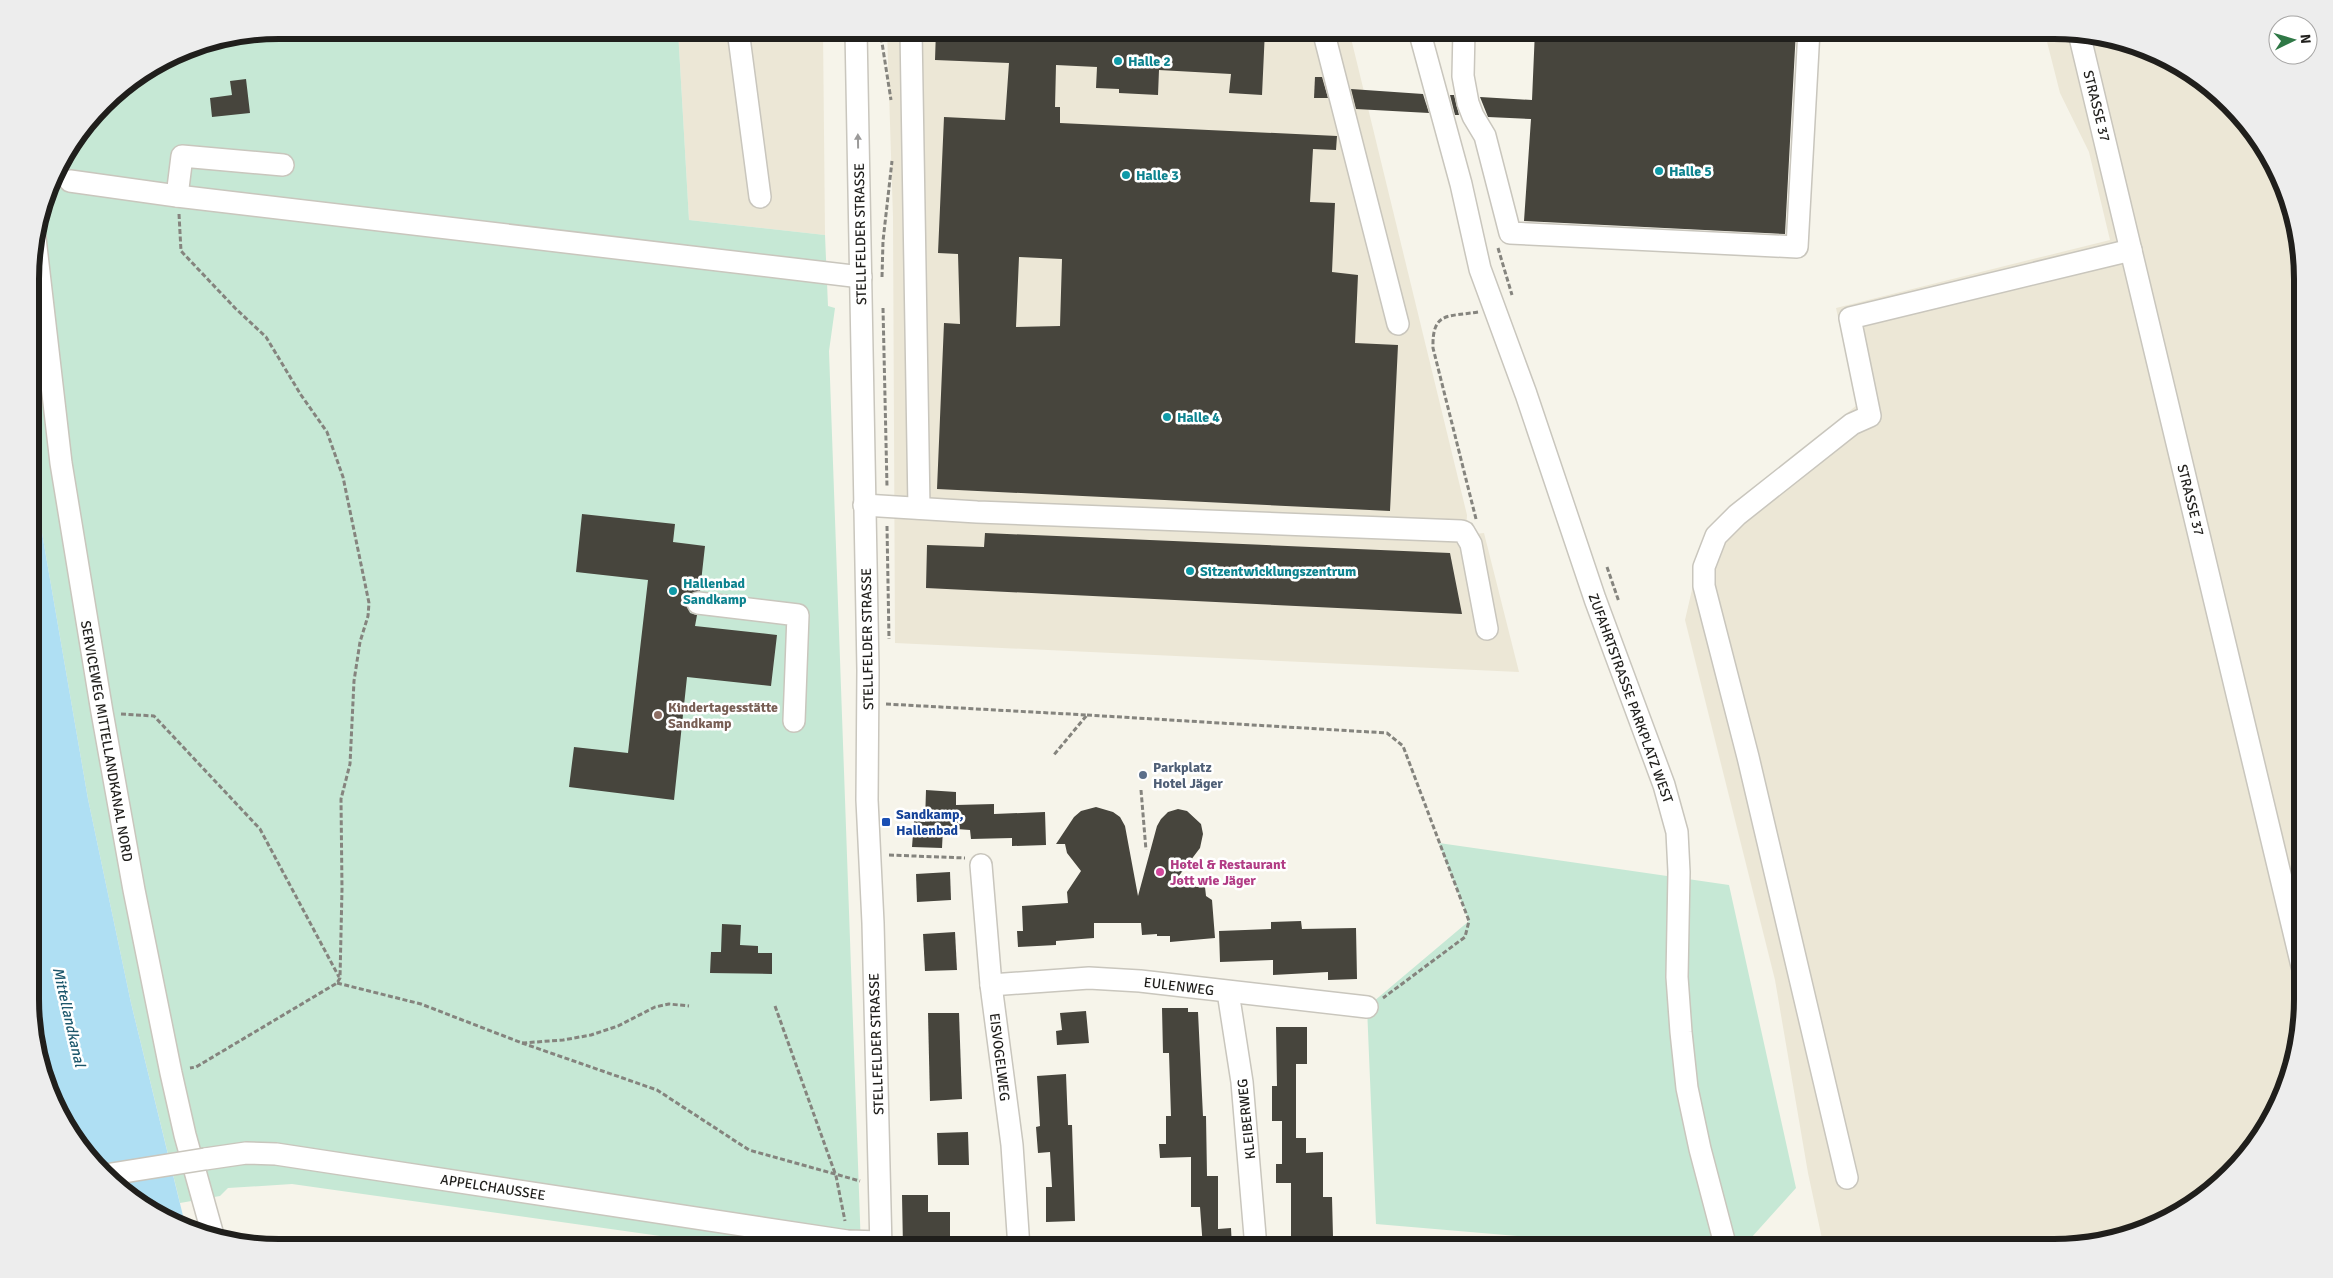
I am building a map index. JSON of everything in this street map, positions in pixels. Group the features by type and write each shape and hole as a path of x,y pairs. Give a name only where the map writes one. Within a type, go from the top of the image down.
{"street":[{"path":"739,39 760,197"},
{"name":"STELLFELDER STRASSE","path":"856,39 868,670 867,800 872,884 881,1239"},
{"path":"911,39 919,508"},
{"path":"1325,39 1398,324"},
{"name":"ZUFAHRTSTRASSE PARKPLATZ WEST","path":"1421,39 1461,184 1480,269 1595,599 1664,785 1677,832 1679,872 1677,977 1687,1088 1698,1140 1724,1239"},
{"path":"1464,39 1463,76 1468,102 1473,116 1485,136 1510,233 1797,247 1809,39"},
{"name":"STRASSE 37","path":"2081,40 2294,933"},
{"path":"177,196 182,156 282,166"},
{"path":"70,181 177,196 860,277"},
{"path":"1847,1178 1747,753 1704,586 1704,567 1716,536 1737,515 1852,424 1870,416 1850,318 2131,250"},
{"name":"SERVICEWEG MITTELLANDKANAL NORD","path":"39,271 62,463 102,712 134,890 184,1135 211,1229"},
{"path":"864,505 1464,532 1471,544 1487,629"},
{"path":"698,603 798,615 794,720"},
{"name":"EISVOGELWEG","path":"981,865 991,985 1012,1145 1017,1239"},
{"name":"EULENWEG","path":"991,985 1089,978 1140,981 1367,1007"},
{"name":"KLEIBERWEG","path":"1228,992 1243,1091 1255,1239"},
{"name":"APPELCHAUSSEE","path":"114,1174 246,1153 276,1154 808,1239"}],"path":[{"path":"882,39 891,105"},
{"path":"882,286 883,241 892,159"},
{"path":"171,1073 196,1066 337,983 340,978 342,889 341,799 350,764 354,680 360,642 368,616 369,602 344,477 327,432 301,395 266,337 235,308 182,251 177,196"},
{"path":"883,306 889,648"},
{"path":"1466,535 1474,530 1476,513 1433,348 1432,334 1441,318 1493,309"},
{"path":"884,698 884,713"},
{"path":"884,704 1387,733 1403,746 1469,921 1465,937 1374,1004 1367,1007"},
{"path":"102,712 154,716 260,829 340,978"},
{"path":"1052,756 1086,715"},
{"path":"1141,790 1146,850"},
{"path":"887,846 887,855 974,858 981,865"},
{"path":"337,983 421,1004 522,1043 657,1090 749,1150 836,1176 880,1186"},
{"path":"522,1043 563,1040 591,1035 625,1023 655,1007 669,1004 689,1006"},
{"path":"775,1006 836,1176 843,1208 846,1239"}],"shaded area":[{"path":"679,39 823,39 825,235 689,220"},
{"path":"887,39 1351,39 1467,515 1466,535 1484,533 1519,672 895,643 893,217"},
{"path":"2046,39 2070,39 2101,43 2131,51 2188,79 2224,109 2254,145 2276,187 2290,232 2294,263 2294,1015 2290,1046 2276,1091 2254,1133 2245,1145 2224,1169 2200,1190 2188,1199 2146,1221 2101,1235 2070,1239 1822,1239 1808,1173 1775,980 1685,620 1706,529 1857,405 1836,308 2110,240 2089,152 2060,93"}],"green space":[{"path":"263,39 679,39 689,220 825,235 828,306 835,308 829,351 861,1239 681,1239 292,1184 228,1188 220,1196 180,1203 131,1003 88,799 39,516 39,263 43,232 51,202 71,159 88,133 109,109 145,79 187,57 232,43"},
{"path":"1439,843 1729,885 1796,1188 1750,1239 1551,1239 1376,1224 1367,1007 1469,921"}],"water":[{"name":"Mittellandkanal","path":"39,516 88,799 131,1003 184,1219 145,1199 133,1190 109,1169 88,1145 79,1133 57,1091 43,1046 39,1015"}],"building":[{"path":"936,39 1265,39 1262,95 1229,93 1231,74 1159,70 1158,95 1119,93 1119,89 1096,88 1097,67 1056,65 1055,107 1060,107 1060,123 1337,136 1336,150 1313,149 1310,202 1335,203 1332,272 1358,275 1355,343 1398,345 1390,511 937,489 944,323 960,324 958,254 938,253 944,117 1005,120 1009,63 935,60","holes":["1019,257 1062,259 1060,326 1016,327"]},
{"name":"Halle 5","path":"1535,39 1796,39 1785,234 1524,221 1531,119 1488,117 1480,97 1532,100"},
{"path":"1315,77 1322,77 1328,98 1314,98"},
{"path":"246,79 250,113 212,117 210,98 232,95 230,81"},
{"path":"1351,89 1423,94 1429,113 1356,109"},
{"path":"1450,95 1454,95 1459,115 1455,115"},
{"name":"Hallenbad Sandkamp","path":"582,514 675,524 673,542 705,546 700,591 688,595 686,602 690,613 697,615 695,626 777,635 771,686 687,677 674,800 569,787 574,747 628,753 648,580 576,572"},
{"name":"Sitzentwicklungszentrum","path":"985,533 1450,553 1462,614 926,588 927,545 984,547"},
{"path":"926,790 956,792 956,805 994,804 994,814 1045,812 1046,845 1012,846 1012,838 971,839 970,830 943,828 942,848 912,847 914,821 925,822"},
{"name":"Hotel & Restaurant Jott wie Jäger","path":"1096,807 1113,812 1120,817 1125,826 1138,896 1157,826 1161,819 1168,812 1178,809 1187,811 1201,824 1203,834 1200,848 1178,877 1195,876 1196,887 1205,887 1206,896 1212,900 1215,938 1170,942 1170,936 1157,936 1157,934 1142,935 1141,923 1094,923 1094,938 1056,941 1056,945 1018,947 1017,931 1023,931 1022,906 1068,903 1067,892 1081,871 1067,853 1065,844 1056,844 1074,817 1081,811"},
{"path":"950,872 951,900 917,902 916,874"},
{"path":"1301,921 1302,929 1356,928 1357,979 1328,980 1328,972 1273,975 1273,960 1220,962 1219,931 1271,929 1271,922"},
{"path":"722,924 741,925 740,945 758,946 758,953 772,953 772,974 710,973 711,952 721,952"},
{"path":"955,932 957,970 925,971 923,934"},
{"path":"1162,1008 1188,1008 1188,1012 1198,1012 1203,1116 1206,1116 1207,1176 1218,1176 1218,1229 1231,1228 1232,1239 1202,1239 1200,1207 1191,1207 1191,1157 1160,1158 1159,1144 1166,1144 1166,1116 1171,1116 1169,1053 1163,1053"},
{"path":"1086,1011 1089,1043 1057,1045 1056,1031 1062,1030 1060,1013"},
{"path":"928,1013 959,1013 962,1099 930,1101"},
{"path":"1276,1027 1307,1027 1307,1064 1296,1064 1296,1138 1306,1138 1306,1153 1323,1152 1323,1197 1332,1197 1333,1237 1291,1237 1291,1183 1276,1183 1276,1164 1282,1164 1282,1121 1272,1121 1272,1086 1277,1086"},
{"path":"1066,1074 1068,1125 1072,1125 1075,1221 1046,1222 1046,1187 1052,1187 1050,1152 1038,1153 1036,1127 1040,1126 1037,1076"},
{"path":"968,1132 969,1165 938,1165 937,1133"},
{"path":"902,1195 928,1195 928,1212 950,1212 950,1238 903,1239"}],"place":[{"name":"Halle 2","path":"1118,61"},
{"name":"Halle 5","path":"1659,171"},
{"name":"Halle 3","path":"1126,175"},
{"name":"Halle 4","path":"1167,417"},
{"name":"Sitzentwicklungszentrum","path":"1190,571"},
{"name":"Hallenbad Sandkamp","path":"673,591"},
{"name":"Kindertagesstätte Sandkamp","path":"658,715"},
{"name":"Parkplatz Hotel Jäger","path":"1143,775"},
{"name":"Sandkamp, Hallenbad","path":"886,822"},
{"name":"Hotel & Restaurant Jott wie Jäger","path":"1160,872"}]}
